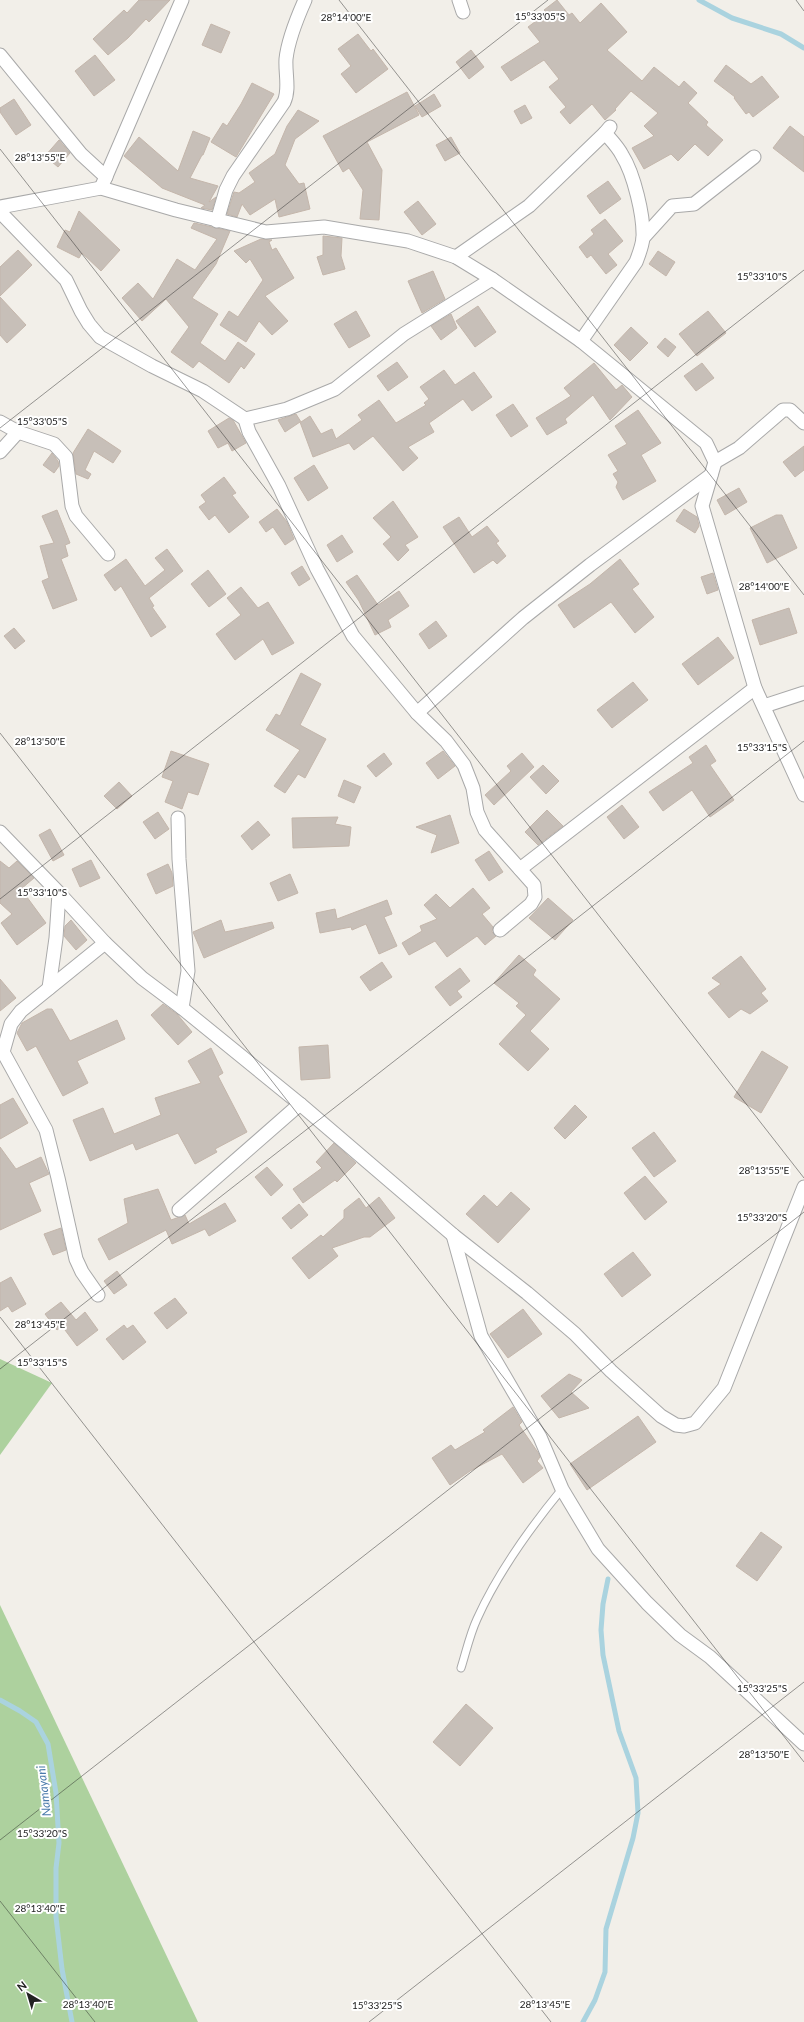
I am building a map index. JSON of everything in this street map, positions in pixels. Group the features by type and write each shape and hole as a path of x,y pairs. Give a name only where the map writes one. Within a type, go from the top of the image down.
{"street":[{"path":"103,182 182,0"},
{"path":"217,221 226,190 233,176 284,102 287,95 286,57 296,19 305,0"},
{"path":"0,55 103,182"},
{"path":"456,257 529,206 608,130 622,154 636,189 643,238 636,262 581,341"},
{"path":"643,238 672,206 694,204 754,157"},
{"path":"0,207 103,182 217,221 266,232 324,227 408,241 456,257 492,279 581,341 706,443 715,462 702,506 755,688 804,795"},
{"path":"0,212 66,280 85,318 100,337 152,366 203,391 245,419 249,432 278,486 318,569 353,636 417,713 446,741 464,765 473,788 477,812 485,830 534,885 535,897 531,904 500,930"},
{"path":"245,419 287,409 335,389 404,334 492,279"},
{"path":"715,462 739,448 783,410 790,410 804,423"},
{"path":"0,422 18,432 54,444 66,457 72,506 76,516 108,554"},
{"path":"0,452 18,432"},
{"path":"417,713 523,618 590,565 711,475"},
{"path":"520,869 755,688"},
{"path":"764,706 804,693"},
{"path":"178,818 179,859 188,971 182,1008"},
{"path":"0,832 60,893 105,943 142,978 182,1008 300,1104 453,1235 527,1293 575,1334 611,1371 661,1416 676,1425 684,1426 695,1424 724,1388 804,1187"},
{"path":"49,988 56,938 60,893"},
{"path":"98,1295 82,1272 76,1259 46,1130 3,1052 11,1024 21,1011 105,943"},
{"path":"179,1210 300,1104"},
{"path":"453,1235 481,1336 540,1438 562,1489 598,1550 647,1603 680,1635 710,1657 804,1744"}],"lane":[{"path":"461,1668 476,1620 493,1588 537,1519 562,1489"}],"green space":[{"path":"0,1359 52,1383 0,1455"},
{"path":"0,1605 198,2022 0,2022"}],"building":[{"path":"139,0 170,0 149,22 146,19 128,38 108,55 93,39 124,10 127,13"},
{"path":"557,0 569,15 572,13 580,23 601,3 627,32 607,50 642,81 654,67 679,87 684,81 697,93 688,103 708,122 706,125 723,140 708,156 695,144 678,161 671,154 644,169 632,148 654,136 644,126 658,113 631,91 615,109 616,110 605,120 592,104 570,124 560,112 566,107 549,87 559,79 544,60 511,81 501,67 540,42 528,27 547,13 544,10"},
{"path":"211,24 230,32 221,53 202,45"},
{"path":"358,34 371,51 373,49 388,69 356,93 341,74 351,66 338,49"},
{"path":"471,50 484,67 469,79 456,62"},
{"path":"95,55 115,80 94,96 75,71"},
{"path":"726,65 751,84 762,76 779,97 753,117 749,112 746,114 734,98 735,97 714,81"},
{"path":"252,83 274,94 236,157 211,142 223,123 227,126"},
{"path":"407,92 419,115 367,142 382,170 379,220 360,219 363,190 349,168 343,172 323,136"},
{"path":"434,94 441,106 422,117 415,106"},
{"path":"14,99 31,125 16,135 0,112 0,108"},
{"path":"525,105 532,118 521,124 514,111"},
{"path":"298,110 319,121 295,139 285,165 299,184 304,183 310,209 279,217 275,199 250,215 242,204 237,217 227,214 234,192 239,193 255,182 249,173 275,154 287,126"},
{"path":"790,126 804,137 804,172 773,148"},
{"path":"193,131 210,138 203,155 190,178 218,186 209,202 216,197 212,210 201,208 205,205 162,188 124,156 139,137 178,171"},
{"path":"451,137 460,153 445,161 436,145"},
{"path":"59,140 70,153 58,167 45,156"},
{"path":"608,181 621,199 600,214 587,196"},
{"path":"418,201 436,224 422,235 404,212"},
{"path":"79,211 120,250 101,271 82,253 79,258 57,247 65,230 70,232"},
{"path":"605,219 623,241 608,254 617,265 606,274 591,255 587,258 579,247 594,234 591,230"},
{"path":"194,223 230,231 216,264 192,298 218,314 200,343 225,361 238,342 255,354 244,369 241,366 229,383 199,361 193,368 171,352 189,327 166,299 142,321 122,298 138,283 153,299 177,259 195,270 217,239 191,228"},
{"path":"323,236 342,238 341,256 345,269 323,275 317,257 323,255"},
{"path":"261,239 272,240 269,242 272,250 276,248 294,278 265,296 288,321 272,335 259,321 246,342 220,325 229,311 238,317 263,280 250,259 246,263 234,251"},
{"path":"18,250 32,265 0,296 0,267"},
{"path":"658,251 675,262 666,276 649,264"},
{"path":"433,271 445,299 422,313 408,281"},
{"path":"0,297 26,325 7,343 0,335"},
{"path":"478,306 496,332 475,347 456,321"},
{"path":"356,311 370,336 349,348 334,324"},
{"path":"708,311 726,333 697,356 679,334"},
{"path":"451,314 457,328 441,340 431,326"},
{"path":"631,327 648,343 630,361 614,345"},
{"path":"665,338 676,347 668,357 657,347"},
{"path":"397,362 408,377 388,391 377,376"},
{"path":"594,363 616,390 622,385 632,397 610,420 593,395 565,419 567,423 547,435 536,418 571,396 564,388"},
{"path":"702,363 714,378 696,391 684,376"},
{"path":"444,370 455,385 474,372 492,397 472,411 463,399 429,423 434,432 408,447 418,458 403,471 373,436 354,450 349,443 313,457 300,422 285,432 278,420 296,414 301,422 310,416 321,434 332,429 336,439 362,420 358,415 379,400 396,423 426,405 424,403 429,399 420,387"},
{"path":"513,404 528,426 511,437 496,415"},
{"path":"638,410 661,443 641,455 656,481 623,500 616,487 618,482 613,474 618,471 608,455 627,444 615,426"},
{"path":"229,418 233,420 246,443 232,451 228,443 218,448 208,431"},
{"path":"88,429 121,451 113,463 94,451 85,470 91,474 88,479 76,474 73,453"},
{"path":"804,446 804,470 795,477 783,462"},
{"path":"52,453 58,461 59,466 54,473 43,465"},
{"path":"314,465 328,488 308,501 294,478"},
{"path":"224,477 236,493 232,495 249,517 229,533 215,515 209,520 199,507 206,502 201,495"},
{"path":"739,488 747,502 725,515 717,500"},
{"path":"393,501 418,537 405,545 409,550 398,561 383,544 391,537 373,518"},
{"path":"277,509 287,522 294,539 285,545 273,527 266,532 259,522"},
{"path":"684,509 697,517 699,526 695,533 676,521"},
{"path":"57,510 70,543 65,545 68,556 61,559 77,600 53,609 42,581 49,578 40,546 54,543 42,516"},
{"path":"776,515 782,515 797,548 767,563 750,528"},
{"path":"459,517 472,537 487,526 499,541 496,543 506,556 497,564 493,560 474,573 443,527"},
{"path":"342,535 353,552 337,562 327,545"},
{"path":"167,549 183,571 149,598 154,606 152,607 166,627 151,637 121,586 115,591 104,575 126,559 145,586 165,570 155,558"},
{"path":"620,559 639,584 632,589 654,617 635,633 611,602 574,628 558,605 590,584"},
{"path":"302,566 310,579 299,586 291,573"},
{"path":"208,570 226,594 209,607 191,584"},
{"path":"713,573 718,590 707,594 701,577"},
{"path":"357,575 378,605 399,591 409,606 388,620 391,627 375,635 359,601 346,582"},
{"path":"241,587 258,608 268,602 294,643 272,655 263,639 235,660 216,634 241,615 227,598"},
{"path":"789,608 797,633 760,645 752,620"},
{"path":"436,621 447,636 429,649 419,634"},
{"path":"14,628 25,641 15,649 4,636"},
{"path":"718,637 734,658 698,685 682,664"},
{"path":"301,673 321,684 300,725 326,739 305,778 298,774 285,793 274,786 300,750 266,730 276,714 280,716"},
{"path":"633,682 648,700 612,728 597,710"},
{"path":"706,745 716,761 710,765 734,800 710,817 692,790 663,811 649,792 693,763 689,757"},
{"path":"171,751 209,764 198,795 188,792 182,809 165,802 173,781 162,777"},
{"path":"443,751 455,766 438,779 426,763"},
{"path":"384,753 392,764 376,777 367,766"},
{"path":"522,753 534,767 494,805 485,795 511,771 507,766"},
{"path":"543,765 559,781 546,794 530,777"},
{"path":"344,780 361,787 354,803 338,796"},
{"path":"119,782 132,796 117,809 104,796"},
{"path":"622,805 639,827 624,839 607,817"},
{"path":"547,810 563,826 538,845 525,832"},
{"path":"158,812 169,829 155,839 143,822"},
{"path":"450,815 459,843 431,853 437,835 416,827"},
{"path":"338,817 335,824 351,827 349,846 293,848 292,818"},
{"path":"258,821 270,835 252,850 241,836"},
{"path":"50,829 64,855 53,861 39,835"},
{"path":"489,851 503,872 489,881 475,860"},
{"path":"91,860 100,878 80,887 72,869"},
{"path":"0,861 9,868 17,861 34,878 21,889 46,923 17,945 1,923 12,914 0,903"},
{"path":"168,864 172,873 173,886 156,894 147,874"},
{"path":"290,874 298,893 278,901 270,883"},
{"path":"473,888 490,908 482,914 493,927 492,932 496,936 485,945 477,936 447,957 435,941 409,955 402,943 422,931 420,926 437,919 424,905 436,894 450,908"},
{"path":"548,898 573,920 555,940 529,918"},
{"path":"387,900 392,914 384,917 397,946 379,954 366,924 352,930 351,927 320,933 316,913 335,909 337,919"},
{"path":"71,920 87,940 76,950 64,936 65,926"},
{"path":"221,920 225,932 272,922 274,928 204,958 193,932"},
{"path":"519,955 536,970 533,975 560,999 530,1031 549,1049 528,1071 499,1044 526,1015 516,1006 519,1003 494,983"},
{"path":"741,956 766,989 761,993 768,1001 750,1014 741,1009 729,1018 708,993 721,984 712,978"},
{"path":"382,962 392,977 370,991 360,977"},
{"path":"460,968 470,981 457,991 462,997 450,1006 435,987"},
{"path":"0,979 16,998 0,1011"},
{"path":"163,1004 177,1014 192,1032 178,1045 151,1015"},
{"path":"47,1009 52,1009 70,1041 117,1020 125,1039 77,1061 88,1083 63,1096 36,1046 27,1051 17,1033 22,1023"},
{"path":"328,1045 330,1078 301,1080 299,1047"},
{"path":"211,1048 223,1073 218,1076 247,1132 215,1149 217,1152 195,1164 178,1133 136,1150 133,1143 90,1161 73,1120 103,1108 114,1134 161,1115 155,1098 201,1083 188,1061"},
{"path":"762,1051 788,1067 761,1113 734,1097"},
{"path":"13,1098 28,1123 0,1139 0,1105"},
{"path":"575,1105 587,1117 565,1139 554,1128"},
{"path":"654,1132 676,1161 654,1177 632,1148"},
{"path":"334,1143 356,1163 337,1182 335,1180 303,1203 293,1189 322,1168 316,1162"},
{"path":"0,1147 16,1169 41,1157 49,1174 29,1183 41,1211 0,1230"},
{"path":"267,1167 283,1185 271,1196 255,1177"},
{"path":"645,1176 667,1202 645,1220 624,1193"},
{"path":"158,1189 171,1220 185,1215 189,1224 225,1203 236,1221 209,1236 205,1229 172,1244 166,1230 109,1260 98,1239 128,1223 124,1199"},
{"path":"511,1192 530,1209 498,1243 466,1214 484,1195 497,1207"},
{"path":"379,1197 395,1218 370,1237 364,1237 332,1248 338,1256 309,1279 292,1258 321,1235 323,1237 344,1218 344,1210 359,1198 366,1208"},
{"path":"299,1204 308,1215 291,1229 282,1218"},
{"path":"61,1228 66,1250 53,1255 44,1234"},
{"path":"633,1252 651,1275 622,1297 604,1274"},
{"path":"117,1271 127,1285 114,1294 104,1281"},
{"path":"11,1277 26,1304 12,1312 8,1306 0,1311 0,1283"},
{"path":"175,1298 187,1313 167,1329 154,1313"},
{"path":"61,1302 76,1320 85,1312 98,1330 77,1346 62,1326 57,1330 45,1314"},
{"path":"523,1309 542,1334 508,1358 490,1334"},
{"path":"124,1325 127,1329 133,1325 146,1342 123,1360 106,1339"},
{"path":"569,1374 582,1380 571,1392 589,1408 559,1418 541,1396"},
{"path":"513,1407 522,1422 519,1425 539,1454 540,1457 537,1461 543,1468 523,1483 502,1454 470,1471 450,1485 432,1458 451,1445 455,1450 485,1432 483,1430"},
{"path":"638,1416 656,1442 587,1490 570,1464"},
{"path":"761,1532 782,1547 757,1581 736,1566"},
{"path":"466,1704 493,1728 460,1766 433,1742"}],"waterway":[{"path":"699,0 732,18 781,34 804,48"},
{"path":"583,2022 595,2000 605,1972 606,1929 633,1838 638,1813 636,1778 619,1731 603,1655 601,1630 603,1604 608,1579"},
{"name":"Namayani","path":"0,1700 36,1722 48,1744 56,1793 59,1843 56,1868 56,1917 62,1969 72,2022"}]}
